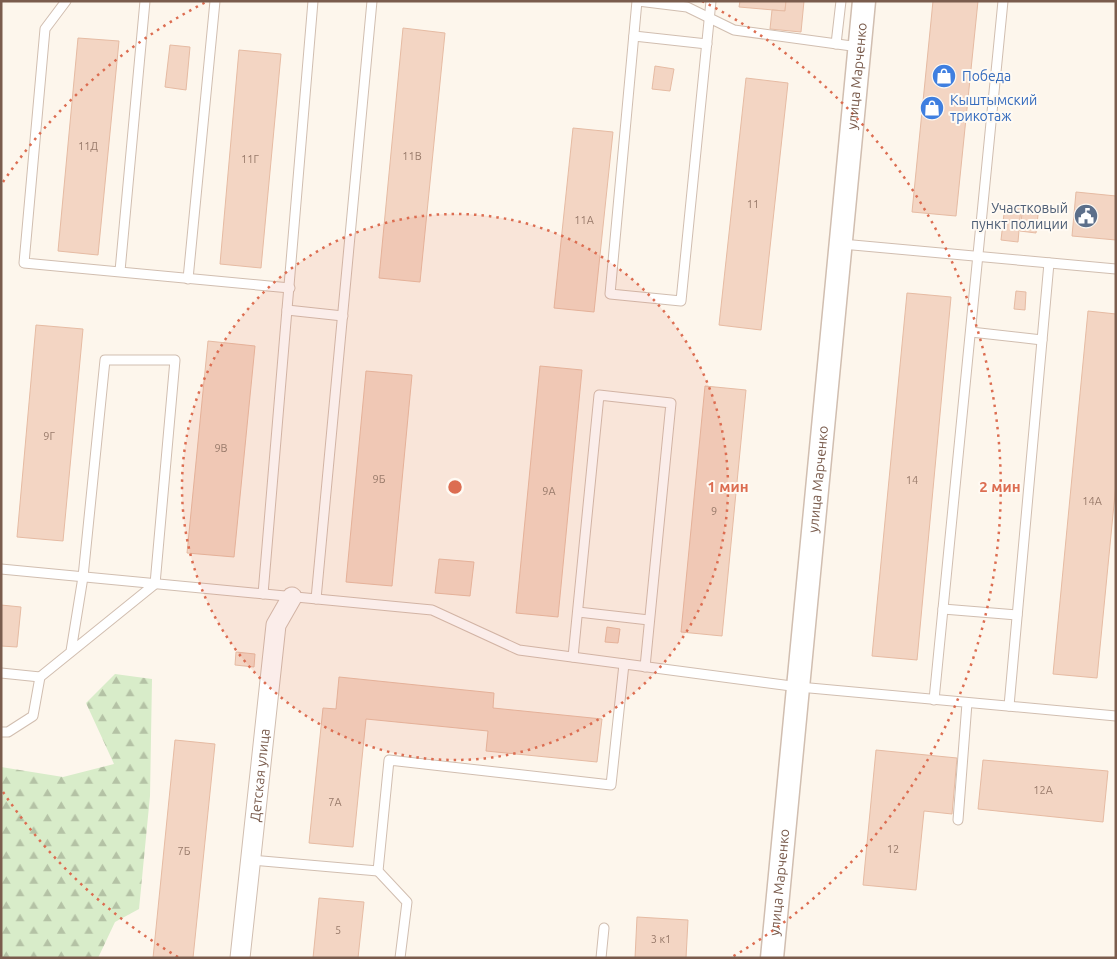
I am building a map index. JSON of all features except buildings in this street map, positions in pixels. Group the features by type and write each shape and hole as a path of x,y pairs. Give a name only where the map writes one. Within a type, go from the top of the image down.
{"street":[{"name":"улица Марченко","path":"772,958 864,1"},
{"name":"Детская улица","path":"240,958 276,625 292,597"}],"lane":[{"path":"66,1 45,30 24,263 290,288"},
{"path":"120,272 145,1"},
{"path":"188,278 216,1"},
{"path":"263,594 290,288 312,1"},
{"path":"316,599 372,1"},
{"path":"711,1 709,18 681,302 610,294 638,1 686,7 709,18 734,30 859,47"},
{"path":"836,44 841,1"},
{"path":"934,700 1003,1"},
{"path":"634,36 707,44"},
{"path":"840,244 1116,269"},
{"path":"1009,706 1049,263"},
{"path":"288,310 343,316"},
{"path":"971,332 1042,340"},
{"path":"1,732 8,732 33,716 40,677 71,652 155,584 175,360 104,360 83,577 71,652"},
{"path":"573,657 599,396 671,403 644,667"},
{"path":"1,569 432,610 519,650 799,688 1116,716"},
{"path":"943,609 1017,615"},
{"path":"578,612 649,620"},
{"path":"378,871 389,760 611,785 624,664"},
{"path":"1,673 40,677"},
{"path":"958,820 967,703"},
{"path":"250,860 378,871 407,902 400,958"},
{"path":"601,958 604,928"}],"green space":[{"path":"115,674 152,679 150,796 139,909 115,922 98,958 1,958 1,767 63,777 114,764 86,703"}],"place":[{"name":"Победа","path":"944,76"},
{"name":"Кыштымский трикотаж","path":"932,108"},
{"name":"Участковый пункт полиции","path":"1086,216"}]}
